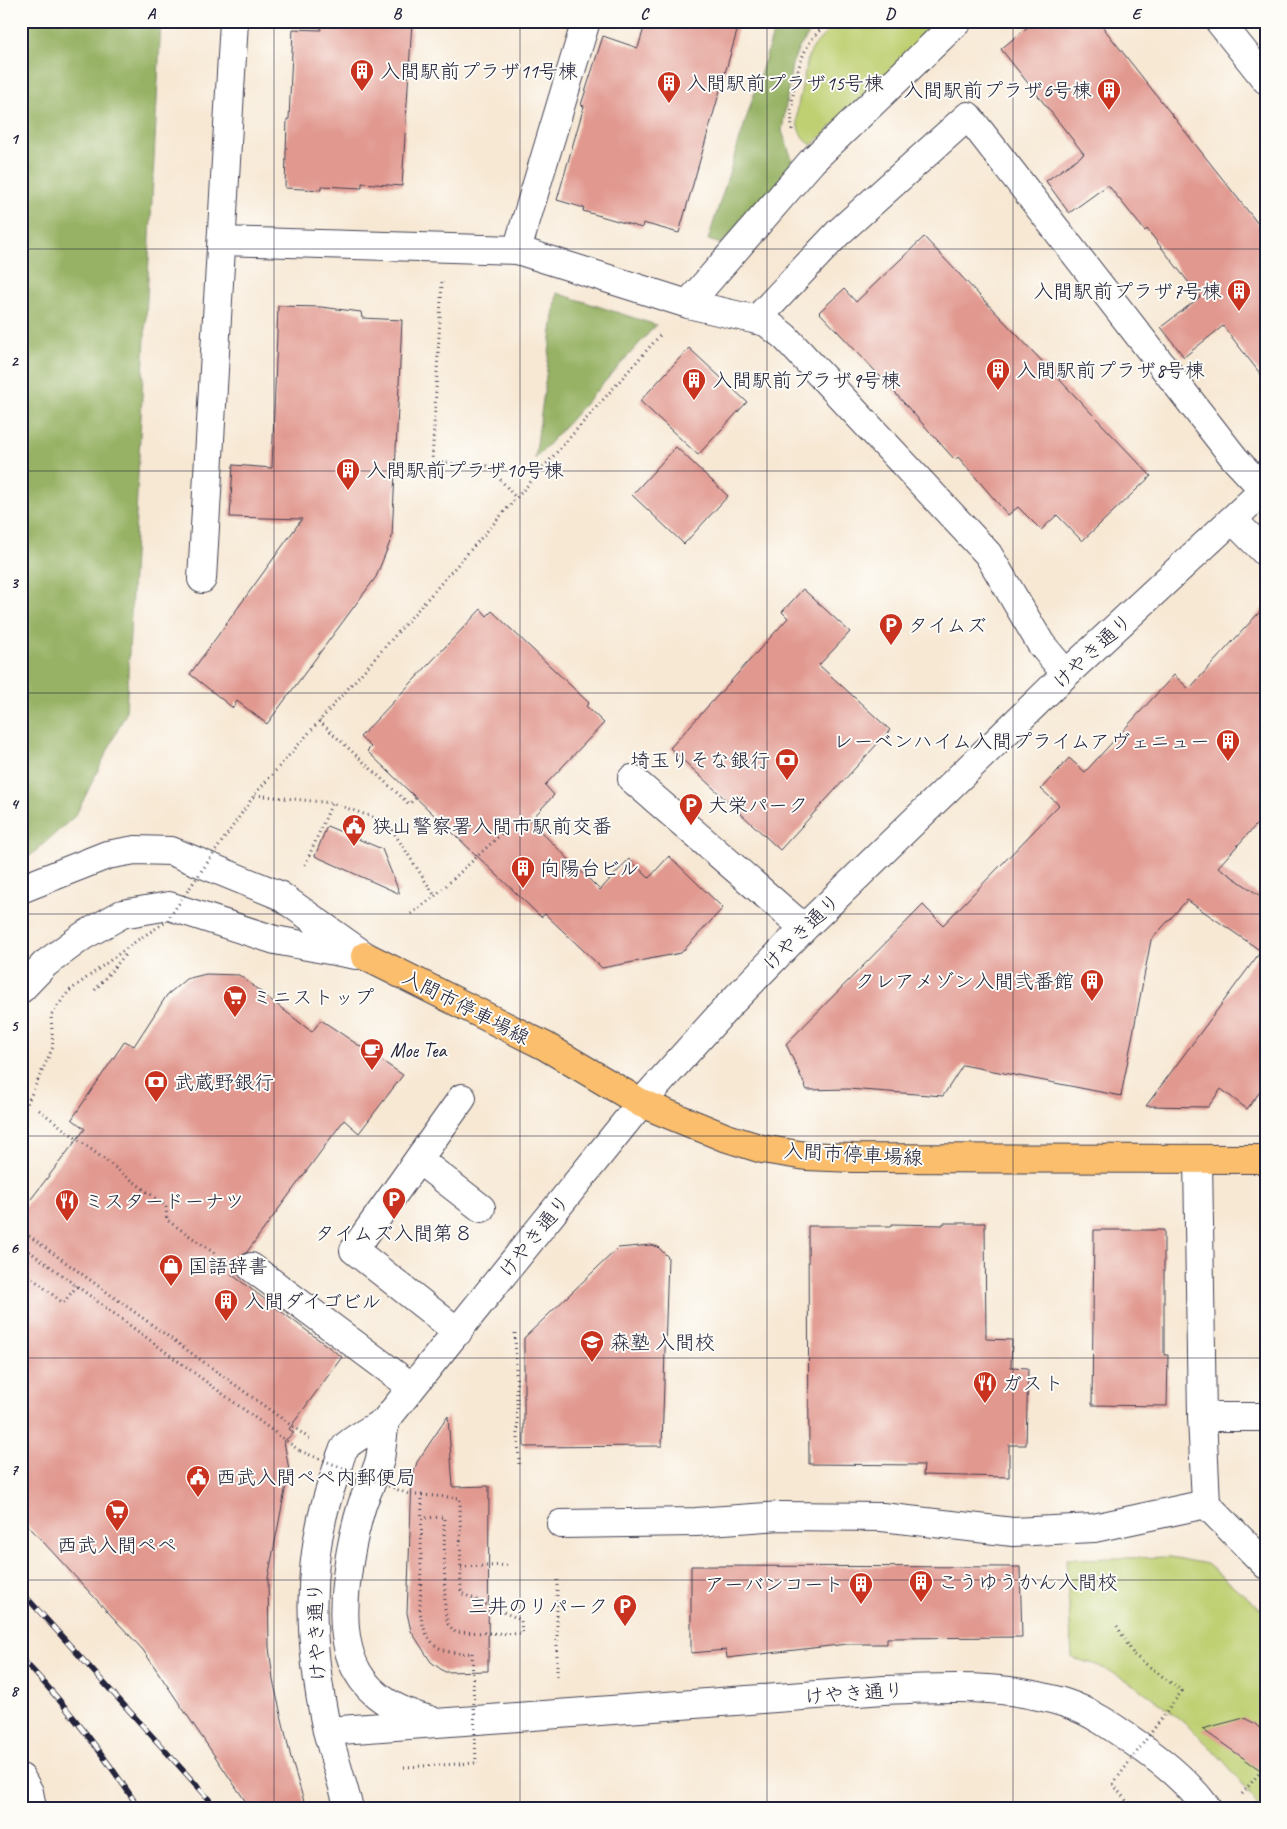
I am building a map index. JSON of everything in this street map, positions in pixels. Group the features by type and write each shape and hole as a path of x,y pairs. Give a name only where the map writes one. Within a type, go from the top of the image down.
{"main road":[{"name":"入間市停車場線","path":"365,956 544,1046 640,1103 724,1137 762,1148 806,1156 853,1158 1266,1159"}],"street":[{"path":"202,579 234,21"},
{"path":"517,250 586,21"},
{"path":"688,304 812,161 958,21"},
{"path":"1219,21 1266,80"},
{"path":"756,320 838,233 968,116 1235,459 1265,489"},
{"path":"222,242 517,250 688,304 766,322 785,337 988,554 1041,644 1066,674"},
{"name":"けやき通り","path":"1207,1808 1179,1777 1160,1760 1108,1723 1067,1703 1030,1693 1003,1690 948,1687 884,1690 327,1731 318,1689 312,1630 316,1543 328,1496 345,1447 385,1421 640,1103 730,1004 804,928 1066,674 1265,489"},
{"path":"1233,520 1266,553"},
{"path":"632,779 804,928"},
{"path":"21,889 106,855 135,850 171,851 279,894 365,956"},
{"path":"21,990 45,964 90,931 122,914 170,906 275,940 365,956"},
{"path":"458,1332 354,1250 462,1098"},
{"path":"1198,1159 1202,1417 1206,1504 1266,1565"},
{"path":"419,1160 481,1208"},
{"path":"251,1267 412,1387"},
{"path":"1202,1417 1266,1417"},
{"name":"けやき通り","path":"385,1421 380,1460 362,1504 349,1555 344,1606 345,1635 350,1658 360,1676 373,1692 390,1704 413,1715 437,1721 464,1722"},
{"path":"561,1524 696,1522 780,1516 882,1517 1013,1532 1094,1528 1206,1504"},
{"path":"327,1731 349,1808"},
{"path":"21,1778 29,1792 32,1808"}],"path":[{"path":"812,161 802,154 792,130 792,110 796,81 803,55 812,40 829,21"},
{"path":"443,274 432,462 488,466 516,498"},
{"path":"21,1117 53,1048 51,1015 69,991 139,939 166,922 255,794 688,304"},
{"path":"319,721 409,804 416,798"},
{"path":"255,794 332,802 387,822 436,896"},
{"path":"305,865 332,802"},
{"path":"411,914 436,896 516,820"},
{"path":"95,990 139,939"},
{"path":"39,1110 166,1206 167,1220 236,1268 251,1267"},
{"path":"21,1230 314,1443"},
{"path":"21,1245 300,1451 411,1495 460,1498 461,1593 521,1620 522,1634 455,1632 448,1624 445,1611 444,1517 422,1518"},
{"path":"21,1270 63,1303 77,1286"},
{"path":"514,1333 518,1467"},
{"path":"404,1767 476,1763 472,1653 459,1654 442,1650 430,1641 422,1627 420,1610 422,1495"},
{"path":"461,1566 510,1565"},
{"path":"557,1580 557,1682"},
{"path":"1117,1626 1134,1655 1182,1691 1113,1784 1132,1808"},
{"path":"1242,1794 1266,1765"}],"green space":[{"path":"21,21 161,21 126,713 76,815 21,864"},
{"path":"777,21 818,21 799,48 792,64 782,131 794,165 779,184 721,244 708,240"},
{"path":"841,21 942,21 812,145 800,132 797,116 807,61 819,40"},
{"path":"557,293 656,325 535,459"},
{"path":"1171,1557 1207,1564 1266,1613 1266,1808 1259,1808 1228,1766 1208,1745 1163,1706 1140,1689 1116,1675 1094,1664 1072,1658 1066,1559"}],"building":[{"name":"入間駅前プラザ11号棟","path":"322,21 412,21 402,186 362,183 362,188 321,186 321,190 285,188 293,29 321,30"},
{"name":"入間駅前プラザ15号棟","path":"646,21 740,21 679,233 643,223 642,228 583,211 584,208 557,200 584,106 581,105 603,36 638,48"},
{"path":"1035,21 1098,21 1266,234 1266,381 1223,326 1184,357 1161,327 1200,297 1147,229 1145,231 1108,185 1069,213 1046,181 1084,154 1001,49"},
{"name":"入間駅前プラザ8号棟","path":"924,237 1151,476 1082,541 1057,515 1041,530 1018,507 1008,515 958,457 955,460 879,375 819,312 844,289 856,302"},
{"name":"入間駅前プラザ10号棟","path":"278,306 321,307 361,312 362,318 402,320 392,537 376,577 267,724 237,701 233,708 190,674 302,519 230,517 233,465 272,468"},
{"name":"入間駅前プラザ9号棟","path":"689,348 747,402 698,455 640,401"},
{"path":"676,447 728,496 684,544 632,495"},
{"path":"803,589 850,632 819,665 890,730 780,850 670,748 788,618 782,612"},
{"path":"1266,605 1266,814 1218,867 1266,900 1266,1084 1247,1109 1221,1089 1208,1107 1146,1106 1261,951 1187,900 1151,940 1121,1096 963,1065 943,1096 848,1089 807,1090 786,1044 923,905 943,925 1059,805 1041,789 1069,758 1085,772 1174,675 1189,689"},
{"path":"481,609 487,616 492,611 589,703 586,706 604,723 545,785 554,795 530,821 600,890 629,859 649,878 669,856 723,908 681,953 602,968 545,914 541,917 367,751 371,747 360,737"},
{"path":"327,826 382,849 400,894 315,856"},
{"path":"206,974 239,975 312,1032 321,1020 403,1075 359,1133 344,1120 247,1252 238,1258 236,1267 231,1274 342,1357 289,1429 294,1433 284,1441 289,1470 268,1578 269,1647 273,1680 291,1758 306,1808 250,1808 143,1650 21,1518 21,1212 85,1129 72,1119 125,1041 134,1046 167,995 186,979"},
{"path":"943,1223 985,1223 986,1339 1012,1340 1011,1367 1028,1368 1026,1445 1009,1445 1009,1477 923,1475 924,1465 809,1464 808,1226 943,1225"},
{"path":"1094,1230 1164,1230 1164,1355 1168,1355 1167,1406 1092,1405"},
{"path":"651,1245 658,1247 668,1257 662,1446 524,1447 524,1338 618,1248"},
{"path":"448,1416 453,1487 489,1486 488,1671 445,1672 431,1662 411,1631 407,1613 412,1479 417,1462"},
{"path":"691,1566 1020,1567 1022,1637 887,1638 887,1644 847,1644 727,1658 726,1650 691,1653"},
{"path":"1244,1718 1254,1723 1266,1734 1266,1774 1202,1729"}],"railway":[{"path":"21,1594 29,1600 208,1798 214,1808"},
{"path":"21,1658 83,1730 139,1808"}],"place":[{"name":"入間駅前プラザ11号棟","path":"362,92"},
{"name":"入間駅前プラザ15号棟","path":"669,104"},
{"name":"入間駅前プラザ6号棟","path":"1109,111"},
{"name":"入間駅前プラザ7号棟","path":"1239,312"},
{"name":"入間駅前プラザ8号棟","path":"998,391"},
{"name":"入間駅前プラザ9号棟","path":"694,401"},
{"name":"入間駅前プラザ10号棟","path":"348,491"},
{"name":"タイムズ","path":"891,646"},
{"name":"レーベンハイム入間プライムアヴェニュー","path":"1228,762"},
{"name":"埼玉りそな銀行","path":"787,781"},
{"name":"大栄パーク","path":"691,826"},
{"name":"狭山警察署入間市駅前交番","path":"354,847"},
{"name":"向陽台ビル","path":"523,889"},
{"name":"クレアメゾン入間弐番館","path":"1092,1002"},
{"name":"ミニストップ","path":"235,1018"},
{"name":"Moe Tea","path":"372,1071"},
{"name":"武蔵野銀行","path":"156,1103"},
{"name":"タイムズ入間第８","path":"394,1220"},
{"name":"ミスタードーナツ","path":"67,1222"},
{"name":"国語辞書","path":"171,1287"},
{"name":"入間ダイゴビル","path":"226,1322"},
{"name":"森塾 入間校","path":"592,1363"},
{"name":"ガスト","path":"985,1404"},
{"name":"西武入間ぺぺ内郵便局","path":"198,1498"},
{"name":"西武入間ペペ","path":"117,1532"},
{"name":"こうゆうかん入間校","path":"921,1603"},
{"name":"アーバンコート","path":"861,1605"},
{"name":"三井のリパーク","path":"625,1627"}]}
